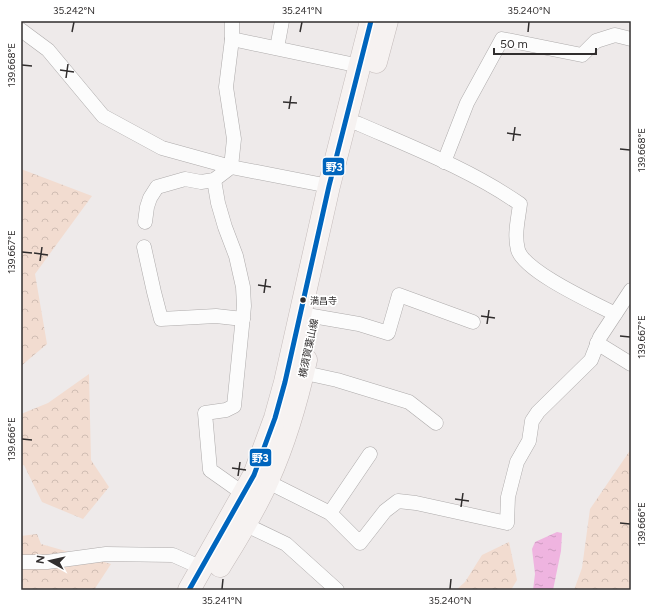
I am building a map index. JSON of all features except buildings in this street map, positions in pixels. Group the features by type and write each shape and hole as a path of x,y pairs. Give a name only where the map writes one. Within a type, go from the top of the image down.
{"main road":[{"name":"横須賀葉山線","path":"206,590 255,484 275,418 296,371 352,122 360,66 371,21"},
{"name":"横須賀葉山線","path":"308,316 329,186 387,21"},
{"name":"横須賀葉山線","path":"189,590 202,568 238,521"}],"street":[{"path":"146,222 146,207 150,198 158,187 185,179 201,182 214,180 231,167 234,139 226,87 232,39 232,21"},
{"path":"277,48 282,21"},
{"path":"21,30 48,50 102,116 162,148 231,167 329,186"},
{"path":"444,162 467,103 502,39 582,55 596,41 615,36 631,39"},
{"path":"232,39 360,66"},
{"path":"352,122 444,162 502,192 520,204 516,236 518,252 524,260 540,274 615,314"},
{"path":"214,180 218,203 236,256 243,287 244,306 234,406 226,410 205,413 210,470 255,484 330,513 360,543 385,511 398,501 416,502 508,523 508,497 517,462 529,441 532,421 538,412 591,360 600,337 631,290"},
{"path":"144,247 161,319 216,316 243,319"},
{"path":"308,316 359,324 388,333 400,295 473,322"},
{"path":"597,343 631,364"},
{"path":"296,371 337,380 409,402 436,423"},
{"path":"330,513 370,454"},
{"path":"238,521 286,544 337,590"},
{"path":"21,562 47,562 106,554 173,555 202,568"}],"green space":[{"path":"21,169 92,196 35,274 47,344 21,366"},
{"path":"89,374 91,460 109,487 83,519 42,502 24,465 21,466 21,414 48,403"},
{"path":"631,449 631,590 574,590 582,568 590,509"},
{"path":"37,534 41,544 111,564 94,590 21,590 21,536"},
{"path":"509,542 517,580 511,590 456,590 465,582 482,555"}],"water":[{"path":"557,532 562,533 561,551 553,590 533,590 535,574 532,549 535,542"}],"transit line":[{"name":"野3","path":"189,590 254,475 275,418 285,382 329,186 371,21"}],"place":[{"name":"満昌寺","path":"303,300"}]}
